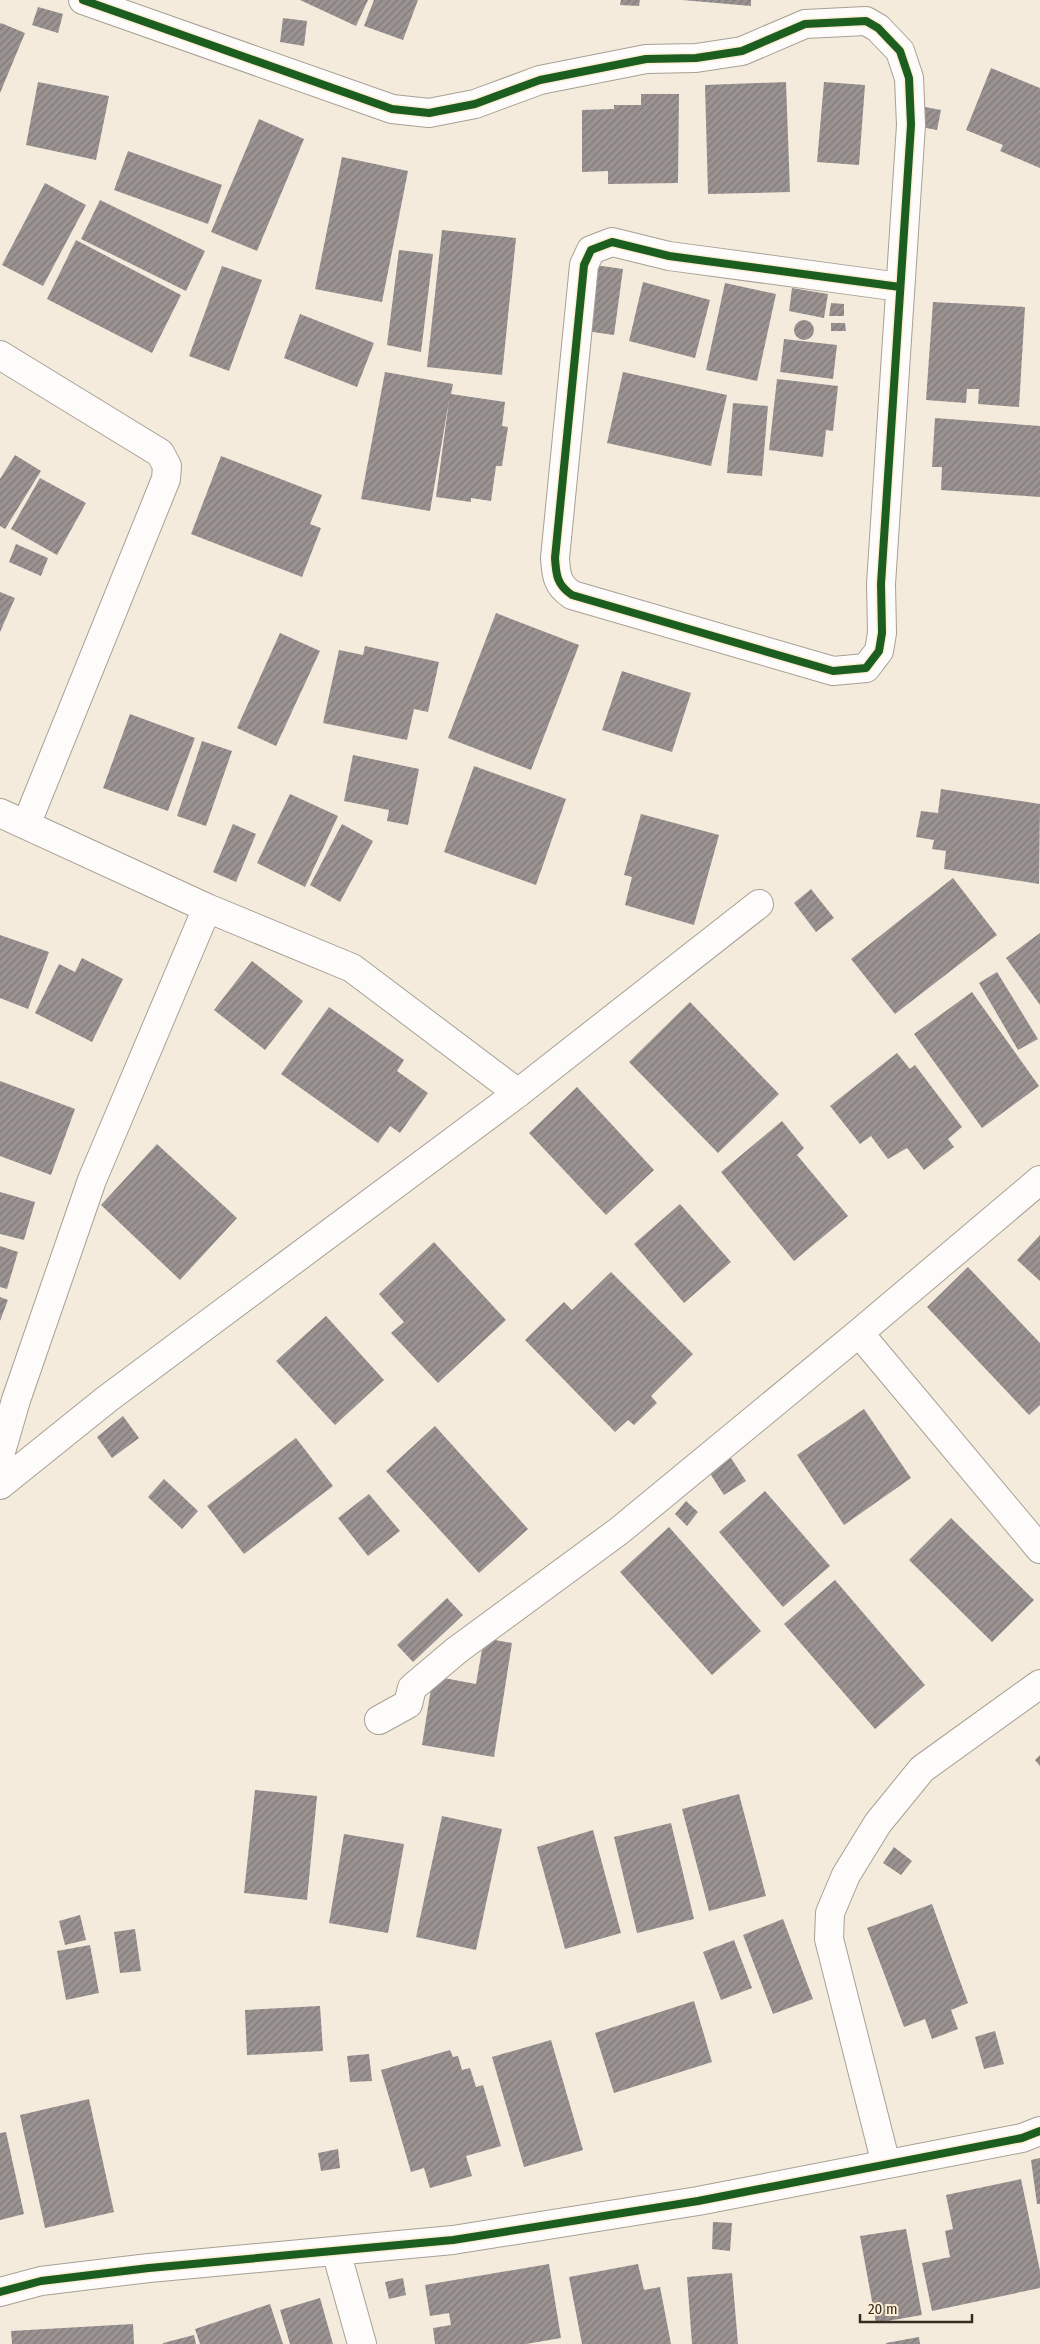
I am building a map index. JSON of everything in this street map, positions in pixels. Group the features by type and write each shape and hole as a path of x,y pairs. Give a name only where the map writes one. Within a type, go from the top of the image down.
{"street":[{"path":"83,0 392,109 429,113 475,104 540,80 646,58 696,58 742,51 805,24 864,10 900,51 909,78 911,125 882,575 882,633 879,652 866,668 833,671 572,595 564,590 556,579 555,558 584,265 591,250 612,242 669,256 900,288"},
{"path":"0,355 160,453 167,466 166,479 26,825"},
{"path":"0,813 207,908 352,968 518,1093"},
{"path":"0,1484 107,1399 518,1093 758,904"},
{"path":"0,1455 8,1397 92,1180 207,908"},
{"path":"379,1720 408,1704 412,1688 457,1650 619,1531 859,1334 1040,1180"},
{"path":"859,1334 1040,1549"},
{"path":"886,2164 829,1939 830,1914 846,1876 878,1823 922,1769 1040,1684"},
{"path":"0,2292 41,2281 463,2239 698,2201 1022,2138 1040,2131"},
{"path":"336,2251 362,2344"}],"building":[{"path":"300,0 368,0 356,26"},
{"path":"374,0 418,0 403,40 364,26"},
{"path":"621,0 640,0 639,6 620,5"},
{"path":"682,0 751,0 751,6"},
{"path":"38,7 63,14 58,33 32,25"},
{"path":"283,18 307,21 304,46 280,42"},
{"path":"0,24 25,33 0,93"},
{"path":"991,68 1040,88 1040,168 1000,151 1003,145 966,130"},
{"path":"38,82 109,96 96,160 26,145"},
{"path":"786,82 790,192 708,194 705,85"},
{"path":"824,82 865,85 859,165 817,162"},
{"path":"641,94 679,94 678,183 608,184 608,171 582,172 582,110 614,109 614,105 641,105"},
{"path":"925,107 941,110 937,130 921,127"},
{"path":"259,119 304,139 257,251 211,232"},
{"path":"128,151 222,185 208,224 114,190"},
{"path":"342,157 408,171 382,302 315,289"},
{"path":"45,183 86,205 43,286 2,265"},
{"path":"100,200 205,251 186,291 81,239"},
{"path":"442,230 516,238 502,375 427,367"},
{"path":"76,240 181,295 152,353 47,299"},
{"path":"399,250 433,254 421,352 387,345"},
{"path":"595,265 623,269 614,335 586,331"},
{"path":"222,266 262,280 229,371 189,356"},
{"path":"643,282 710,300 695,358 629,341"},
{"path":"725,283 776,294 757,381 706,370"},
{"path":"792,288 828,294 824,318 789,311"},
{"path":"933,302 1025,307 1019,407 978,404 979,389 967,389 966,403 926,400"},
{"path":"831,303 844,304 844,316 829,316"},
{"path":"300,314 374,343 357,387 284,358"},
{"path":"800,320 808,320 814,326 814,334 808,340 800,340 794,334 794,326"},
{"path":"831,323 845,323 846,331 831,331"},
{"path":"784,339 837,345 833,379 780,372"},
{"path":"385,372 453,384 451,394 505,402 502,426 508,427 502,466 496,466 491,501 471,498 471,502 436,497 449,401 430,511 361,499"},
{"path":"623,372 727,395 711,466 607,443"},
{"path":"777,379 838,386 833,431 826,430 823,457 769,450"},
{"path":"733,403 768,406 762,476 727,473"},
{"path":"935,418 1040,426 1040,497 941,490 942,467 932,467"},
{"path":"15,455 41,471 5,529 0,526 0,479"},
{"path":"221,456 322,495 310,524 321,528 302,577 191,534"},
{"path":"40,478 86,503 57,555 11,529"},
{"path":"16,544 48,558 41,576 9,562"},
{"path":"0,592 15,598 0,632"},
{"path":"496,613 579,645 531,770 448,738"},
{"path":"280,633 320,651 276,746 237,728"},
{"path":"365,646 439,662 428,712 414,709 407,740 323,723 339,650 363,655"},
{"path":"622,671 691,693 672,752 602,730"},
{"path":"130,714 195,738 168,811 103,788"},
{"path":"202,741 232,751 206,826 177,816"},
{"path":"353,755 419,769 408,825 387,821 389,810 344,801"},
{"path":"474,766 566,799 536,885 444,852"},
{"path":"941,789 1040,804 1039,884 944,869 946,851 932,849 934,840 916,837 921,811 938,813"},
{"path":"290,794 338,816 305,887 257,863"},
{"path":"641,814 719,835 694,925 625,905 632,877 624,875"},
{"path":"233,824 256,834 236,882 213,872"},
{"path":"342,824 373,841 340,902 310,885"},
{"path":"953,878 997,935 895,1014 851,959"},
{"path":"811,889 834,918 816,932 794,903"},
{"path":"1040,933 1040,1005 1006,958"},
{"path":"0,935 49,952 28,1009 0,998"},
{"path":"82,958 123,979 92,1042 35,1013 59,964 75,972"},
{"path":"252,961 303,1001 265,1050 214,1010"},
{"path":"997,972 1038,1039 1018,1050 979,983"},
{"path":"972,992 1039,1086 982,1128 914,1034"},
{"path":"690,1002 779,1094 718,1153 629,1062"},
{"path":"329,1007 404,1060 397,1071 428,1093 400,1133 390,1126 378,1143 281,1074"},
{"path":"897,1053 910,1069 915,1065 962,1127 948,1139 954,1147 924,1170 907,1148 888,1159 871,1136 860,1144 830,1106"},
{"path":"0,1081 75,1109 51,1175 0,1156"},
{"path":"577,1087 654,1170 606,1215 529,1133"},
{"path":"782,1121 804,1148 797,1155 848,1216 794,1261 721,1172"},
{"path":"157,1144 237,1218 180,1280 101,1205"},
{"path":"0,1192 35,1202 24,1240 0,1234"},
{"path":"680,1204 731,1262 684,1303 634,1244"},
{"path":"1040,1235 1040,1281 1017,1260"},
{"path":"434,1242 506,1320 438,1383 391,1333 404,1322 379,1294"},
{"path":"0,1246 18,1252 7,1289 0,1287"},
{"path":"968,1267 1040,1343 1040,1405 1029,1415 927,1307"},
{"path":"611,1272 693,1354 651,1396 657,1403 634,1425 628,1420 615,1432 525,1340 564,1302 572,1310"},
{"path":"0,1297 8,1300 0,1321"},
{"path":"326,1316 384,1380 335,1425 276,1361"},
{"path":"864,1409 911,1478 844,1525 797,1455"},
{"path":"123,1416 139,1438 112,1458 97,1437"},
{"path":"435,1426 528,1529 479,1573 386,1471"},
{"path":"296,1438 333,1486 244,1554 207,1506"},
{"path":"731,1458 746,1481 724,1495 709,1472"},
{"path":"164,1479 198,1511 182,1529 148,1497"},
{"path":"765,1491 830,1566 783,1607 719,1532"},
{"path":"369,1494 400,1531 368,1556 338,1518"},
{"path":"686,1501 698,1512 687,1526 675,1514"},
{"path":"951,1518 1034,1600 992,1642 909,1560"},
{"path":"669,1527 761,1631 712,1675 620,1572"},
{"path":"835,1580 925,1685 875,1729 784,1624"},
{"path":"447,1598 463,1615 413,1662 397,1645"},
{"path":"484,1638 512,1643 494,1757 422,1745 433,1676 476,1684"},
{"path":"1040,1755 1040,1766 1035,1760"},
{"path":"255,1790 317,1796 307,1900 244,1893"},
{"path":"739,1794 766,1896 709,1911 682,1809"},
{"path":"442,1816 502,1829 476,1950 416,1937"},
{"path":"671,1823 694,1919 637,1933 614,1837"},
{"path":"593,1830 621,1933 565,1949 537,1847"},
{"path":"344,1834 404,1844 388,1933 329,1923"},
{"path":"894,1847 912,1861 901,1875 883,1863"},
{"path":"932,1904 968,2003 951,2010 958,2029 932,2039 925,2019 904,2027 867,1928"},
{"path":"80,1915 86,1940 65,1945 59,1921"},
{"path":"783,1919 813,1999 773,2014 743,1935"},
{"path":"135,1929 141,1971 120,1973 114,1932"},
{"path":"734,1940 752,1988 721,2000 703,1952"},
{"path":"90,1945 99,1993 66,2000 57,1951"},
{"path":"694,2001 712,2062 614,2093 595,2033"},
{"path":"320,2006 323,2051 247,2055 245,2010"},
{"path":"995,2031 1004,2064 984,2069 975,2037"},
{"path":"551,2040 583,2150 524,2167 492,2057"},
{"path":"450,2050 453,2057 458,2056 462,2070 470,2068 476,2087 483,2085 501,2146 466,2156 472,2176 430,2188 424,2168 411,2172 381,2070"},
{"path":"369,2054 372,2081 350,2082 347,2056"},
{"path":"89,2099 114,2212 45,2228 20,2115"},
{"path":"6,2132 24,2214 0,2220 0,2133"},
{"path":"338,2149 340,2168 321,2171 318,2153"},
{"path":"1040,2158 1040,2204 1037,2204 1031,2160"},
{"path":"1021,2179 1040,2271 1040,2288 932,2311 922,2263 950,2257 945,2231 953,2229 946,2195"},
{"path":"713,2222 732,2223 730,2251 712,2249"},
{"path":"906,2229 922,2315 876,2323 860,2236"},
{"path":"549,2264 561,2338 526,2344 435,2344 433,2328 451,2325 449,2313 430,2316 425,2285"},
{"path":"638,2264 644,2290 660,2287 671,2344 582,2344 569,2277"},
{"path":"732,2273 738,2344 692,2344 687,2277"},
{"path":"403,2278 406,2295 389,2299 385,2282"},
{"path":"320,2298 333,2344 290,2344 280,2310"},
{"path":"270,2304 283,2344 200,2344 195,2329"},
{"path":"133,2324 134,2344 12,2344 11,2331"},
{"path":"194,2335 196,2344 163,2344 163,2343"},
{"path":"919,2337 920,2344 886,2344 886,2343"}],"cycle path":[{"path":"83,0 392,109 429,113 475,104 540,80 646,59 696,58 742,51 805,24 866,21 878,28 900,51 909,78 911,125 881,584 882,633 879,651 866,668 833,671 572,595 563,587 558,579 555,558 584,265 591,250 612,242 669,256 900,287"},
{"path":"0,2292 41,2281 149,2268 453,2240 698,2201 1022,2138 1040,2131"}]}
